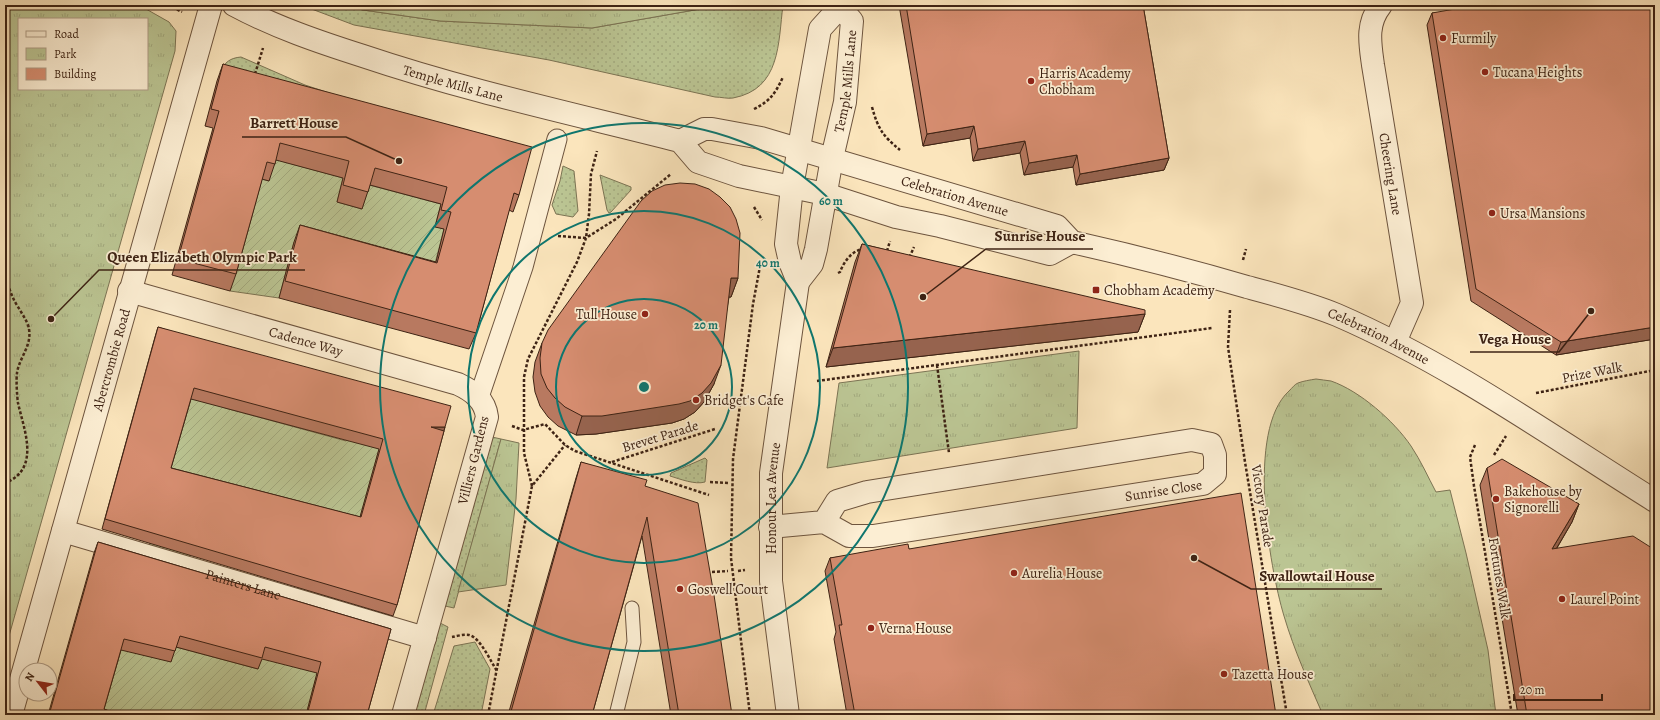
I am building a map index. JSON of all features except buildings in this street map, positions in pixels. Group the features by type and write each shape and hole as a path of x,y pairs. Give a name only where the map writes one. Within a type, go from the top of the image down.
{"street":[{"name":"Abercrombie Road","path":"11,715 129,291 211,5"},
{"name":"Temple Mills Lane","path":"234,5 280,27 417,74 505,98 680,141"},
{"name":"Cheering Lane","path":"1381,5 1372,18 1369,33 1412,303 1395,342"},
{"name":"Temple Mills Lane","path":"792,187 820,29 840,6 852,21 845,102 832,158 826,194"},
{"path":"832,158 748,135 712,129 704,129 680,141 698,162 739,176 826,194 896,217 940,226 1050,254 1072,242"},
{"name":"Villiers Gardens","path":"403,715 487,417 479,397 523,267 557,139"},
{"name":"Celebration Avenue","path":"832,158 1057,226 1072,242 1145,259 1268,292 1335,314 1395,342 1445,368 1655,501"},
{"name":"Honour Lea Avenue","path":"792,187 786,244 790,262 798,282"},
{"name":"Honour Lea Avenue","path":"788,715 772,581 770,527 771,473 798,282 812,264 826,194"},
{"name":"Cadence Way","path":"129,291 458,384 469,389 479,397"},
{"name":"Sunrise Close","path":"1192,440 1211,444 1215,456 1215,474 1203,484 873,536 849,536 824,522 837,501 867,492 1192,440"},
{"path":"770,527 824,522"},
{"name":"Painters Lane","path":"63,532 425,638"}],"lane":[{"path":"616,715 634,642 632,608"}],"path":[{"path":"254,75 263,46"},
{"path":"752,111 765,103 776,92"},
{"name":"Celebration Avenue","path":"872,107 876,121 884,137 902,152"},
{"path":"488,715 532,486 524,453 524,377 528,359 577,262 586,238 591,174 597,151"},
{"path":"586,238 616,220 671,174"},
{"path":"749,205 754,207 762,220 762,226"},
{"path":"840,272 843,264 851,255 858,250 868,248"},
{"path":"1243,262 1246,248"},
{"path":"881,250 895,252"},
{"path":"902,254 910,256"},
{"path":"5,259 7,282 14,301 29,328 29,339 17,371 18,401 24,423 28,452 20,472 11,481 5,483"},
{"path":"750,715 731,558 733,460 753,304 761,259"},
{"name":"Victory Parade","path":"1230,309 1228,347 1245,462 1287,715"},
{"path":"817,381 1212,328"},
{"path":"937,365 947,441"},
{"name":"Prize Walk","path":"1532,394 1655,370"},
{"name":"Brevet Parade","path":"523,430 545,424 565,445 575,451 709,495"},
{"path":"510,425 523,430"},
{"name":"Brevet Parade","path":"611,462 715,429"},
{"path":"1494,455 1508,432"},
{"path":"532,486 565,445"},
{"name":"Fortunes Walk","path":"1475,445 1470,457 1512,715"},
{"path":"710,482 728,483"},
{"path":"1473,502 1478,502"},
{"path":"712,572 728,571"},
{"path":"450,637 469,635 474,637 479,641 497,671"}],"green space":[{"path":"5,5 139,5 169,22 176,31 175,51 5,650"},
{"path":"301,5 345,5 363,10 440,21 592,28 723,5 783,5 778,49 769,75 760,85 749,93 729,98 715,97 549,60 354,25"},
{"path":"345,5 723,5 592,28 440,21 363,10"},
{"path":"241,57 305,85 527,158 220,72 228,61"},
{"path":"274,159 343,178 337,202 362,209 369,185 441,204 435,226 444,229 431,279 294,242 279,298 230,291 261,179 269,181"},
{"path":"563,166 574,171 578,211 573,217 556,214 552,205"},
{"path":"600,175 631,187 631,190 609,213 607,210"},
{"path":"1079,351 1077,428 827,468 839,383"},
{"path":"1316,379 1331,381 1342,386 1365,399 1376,408 1404,436 1421,463 1436,492 1450,490 1488,650 1496,715 1323,715 1297,654 1278,594 1272,565 1265,499 1265,466 1268,436 1276,410 1289,391 1296,384"},
{"path":"193,388 225,408 346,441 392,402 337,601 298,590 301,579 208,488 189,557 149,546"},
{"path":"492,437 501,439 454,608 445,606"},
{"path":"501,439 519,443 516,499 506,585 458,592"},
{"path":"705,458 707,460 705,482 692,482 670,476 671,473"},
{"path":"143,571 176,647 258,669 261,658 280,663 331,622 306,715 101,715"},
{"path":"440,623 448,627 424,715 414,715"},
{"path":"475,642 490,669 481,715 433,715 454,646"}],"place":[{"name":"Furmily","path":"1443,38"},
{"name":"Tucana Heights","path":"1485,72"},
{"name":"Harris Academy Chobham","path":"1031,81"},
{"name":"Barrett House","path":"399,161"},
{"name":"Ursa Mansions","path":"1492,213"},
{"name":"Chobham Academy","path":"1096,290"},
{"name":"Sunrise House","path":"923,297"},
{"name":"Vega House","path":"1591,311"},
{"name":"Tull House","path":"645,314"},
{"name":"Queen Elizabeth Olympic Park","path":"51,319"},
{"name":"Bridget's Cafe","path":"696,400"},
{"name":"Bakehouse by Signorelli","path":"1496,499"},
{"name":"Swallowtail House","path":"1194,558"},
{"name":"Aurelia House","path":"1014,573"},
{"name":"Goswell Court","path":"680,589"},
{"name":"Laurel Point","path":"1562,599"},
{"name":"Verna House","path":"871,628"},
{"name":"Tazetta House","path":"1224,674"}]}
